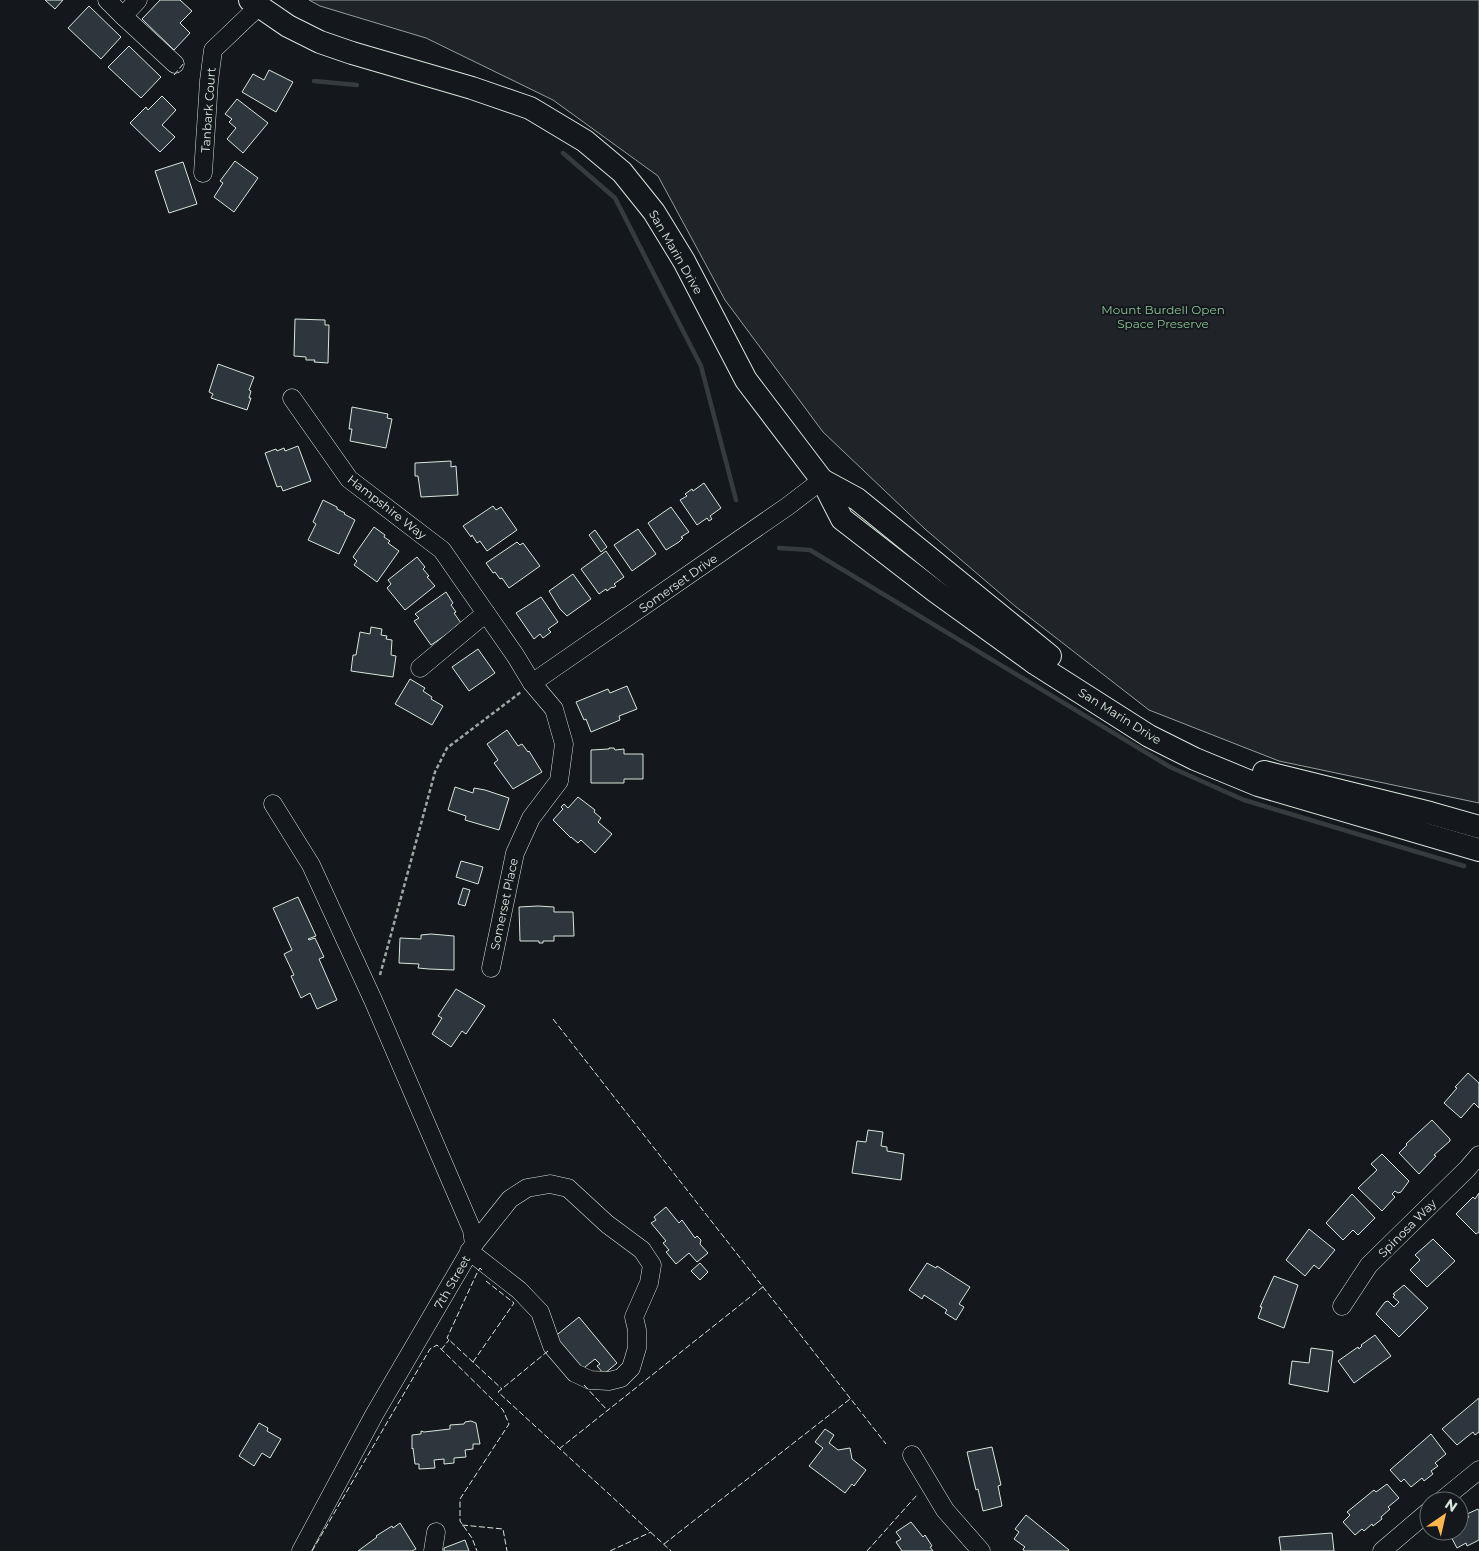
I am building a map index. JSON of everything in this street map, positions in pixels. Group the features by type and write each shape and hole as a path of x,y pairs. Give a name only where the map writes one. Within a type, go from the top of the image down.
{"main road":[{"name":"San Marin Drive","path":"254,4 288,26 320,42 472,88 530,108 585,141 622,172 654,212 684,261 746,380 822,480 842,519 935,591 1036,664 1150,736 1195,759 1258,785 1479,850"},
{"name":"San Marin Drive","path":"822,480 857,499 1049,656 1120,704 1193,744 1253,770 1430,813 1479,827"}],"street":[{"path":"106,0 175,64"},
{"path":"123,16 138,0"},
{"name":"Tanbark Court","path":"203,173 213,50 254,4"},
{"name":"Hampshire Way","path":"292,398 350,479 442,550 532,683"},
{"name":"Somerset Drive","path":"532,683 788,506 822,480"},
{"path":"420,668 486,613"},
{"name":"Somerset Place","path":"491,968 515,853 531,818 559,781 564,744 554,709 532,683"},
{"name":"7th Street","path":"274,804 311,865 373,1000 472,1230 471,1248 374,1415 301,1551"},
{"name":"Spinosa Way","path":"1342,1306 1369,1266 1479,1155"},
{"path":"550,1184 568,1188 607,1224 642,1250 652,1265 649,1283 634,1317 637,1330 637,1348 631,1368 620,1378 609,1381 590,1380 575,1373 552,1346 540,1312 519,1290 471,1248 510,1199 527,1188 550,1184"},
{"path":"912,1455 945,1510 981,1551"},
{"path":"1453,1491 1479,1470"},
{"path":"1382,1551 1419,1520"},
{"path":"433,1551 436,1532"}],"path":[{"path":"373,1000 434,772 447,748 532,683"}],"green space":[{"name":"Mount Burdell Open Space Preserve","path":"309,0 1479,0 1479,803 1279,761 1149,710 1015,606 925,529 823,432 725,300 658,176 553,100 426,38 320,6"}],"building":[{"path":"45,0 63,0 55,9"},
{"path":"160,0 180,0 192,11 180,23 190,33 174,50 142,19"},
{"path":"89,6 121,37 101,59 68,28"},
{"path":"129,46 161,77 141,98 108,67"},
{"path":"269,70 293,82 276,112 242,92 253,74 264,80"},
{"path":"162,96 176,110 162,125 175,137 160,152 130,123 146,107 148,110"},
{"path":"237,99 268,123 243,153 227,139 236,128 229,122 232,119 225,114"},
{"path":"235,161 258,178 234,212 214,197 223,183 220,181"},
{"path":"183,162 197,204 169,213 155,171"},
{"path":"295,319 325,320 325,325 329,325 328,363 314,362 315,360 306,360 306,357 294,356"},
{"path":"218,364 254,377 249,390 251,391 249,398 251,398 247,410 211,398 213,394 209,392"},
{"path":"352,407 388,414 387,418 392,419 386,448 350,441 352,429 349,429"},
{"path":"298,446 311,481 283,491 281,486 277,487 265,453 284,448 285,451"},
{"path":"451,461 451,467 456,466 458,495 421,497 418,476 415,476 415,463"},
{"path":"704,483 721,508 710,516 712,519 709,521 707,518 697,525 680,500 687,496 685,494 692,489 693,491"},
{"path":"323,500 355,520 339,554 308,540 316,524 313,522"},
{"path":"493,506 496,510 501,507 517,530 487,551 480,541 477,543 463,526"},
{"path":"671,507 689,532 681,537 683,538 679,542 666,550 648,523"},
{"path":"374,527 385,535 384,537 390,541 388,543 399,551 377,582 354,565 357,561 353,557"},
{"path":"638,529 656,554 632,571 614,545"},
{"path":"595,530 607,547 601,552 589,535"},
{"path":"517,542 520,545 523,543 540,566 509,588 502,578 500,579 495,572 493,573 486,563"},
{"path":"606,551 624,577 614,584 616,586 607,591 606,589 599,594 581,569"},
{"path":"417,557 425,567 423,569 429,576 427,577 435,586 405,610 387,588 391,584 388,580"},
{"path":"573,574 591,599 567,616 560,609 549,591"},
{"path":"446,592 453,603 451,605 456,612 454,613 461,623 431,645 414,621 419,618 415,614"},
{"path":"541,597 558,622 548,629 551,632 543,638 540,634 534,639 516,613"},
{"path":"371,627 382,629 381,635 387,636 386,639 392,640 391,655 396,656 393,677 351,671 353,655 356,655 360,632 370,634"},
{"path":"478,649 495,673 469,691 452,667"},
{"path":"410,679 425,688 423,691 432,697 431,699 443,706 432,725 395,704"},
{"path":"627,686 637,709 619,716 620,720 591,732 576,702 608,689 610,693"},
{"path":"507,730 518,746 522,744 529,751 542,772 513,789 494,763 498,760 487,744"},
{"path":"614,748 615,750 624,749 624,754 643,754 643,779 624,779 624,783 591,783 591,750"},
{"path":"455,787 473,793 474,788 485,790 509,798 499,830 465,820 466,816 448,810"},
{"path":"578,797 595,810 594,812 601,818 598,822 612,834 595,853 581,840 578,843 571,838 553,820 563,809 561,807 564,804 568,808"},
{"path":"461,861 483,867 478,884 456,877"},
{"path":"463,888 470,890 465,906 458,904"},
{"path":"298,897 316,936 308,939 315,938 324,957 319,959 337,1000 317,1009 310,993 301,998 291,976 294,975 284,954 292,950 273,908"},
{"path":"519,907 554,907 554,912 573,912 574,936 554,936 554,941 543,941 543,943 539,943 539,941 520,941"},
{"path":"421,935 454,936 454,970 418,968 419,964 399,963 400,938 421,939"},
{"path":"456,989 485,1006 466,1034 462,1031 451,1047 432,1034 442,1018 438,1016"},
{"path":"1468,1073 1479,1083 1479,1108 1474,1103 1461,1118 1444,1103"},
{"path":"1432,1120 1450,1141 1434,1155 1436,1156 1419,1174 1399,1153"},
{"path":"868,1130 883,1132 881,1146 887,1147 887,1151 904,1154 901,1180 852,1173 857,1141 866,1142"},
{"path":"1382,1154 1409,1181 1401,1192 1395,1191 1392,1194 1395,1197 1382,1211 1358,1188 1377,1170 1371,1164"},
{"path":"1479,1193 1479,1232 1476,1234 1456,1214 1473,1197 1475,1199"},
{"path":"1352,1194 1375,1218 1358,1235 1353,1230 1343,1240 1326,1223"},
{"path":"666,1207 679,1223 682,1220 695,1238 697,1236 701,1240 700,1244 708,1253 697,1262 689,1253 676,1264 666,1252 669,1250 663,1243 666,1241 651,1223 656,1220 654,1217"},
{"path":"1309,1229 1335,1250 1319,1269 1314,1265 1305,1276 1286,1260"},
{"path":"1433,1239 1455,1261 1427,1287 1410,1270 1420,1260 1415,1255"},
{"path":"700,1263 708,1272 700,1280 691,1271"},
{"path":"927,1263 936,1268 937,1266 970,1287 959,1304 964,1307 956,1320 945,1313 947,1310 924,1295 922,1299 909,1290"},
{"path":"1274,1276 1298,1285 1284,1328 1258,1318 1262,1307 1260,1307"},
{"path":"1404,1285 1428,1308 1399,1337 1376,1314 1385,1302 1388,1301 1394,1307 1399,1302 1393,1297 1395,1295 1393,1294"},
{"path":"579,1317 617,1363 604,1374 597,1366 600,1364 595,1359 580,1371 553,1338"},
{"path":"1375,1335 1391,1356 1354,1383 1338,1361 1358,1347 1359,1349 1361,1345"},
{"path":"1311,1348 1333,1351 1328,1392 1289,1384 1292,1361 1309,1363"},
{"path":"1479,1398 1479,1432 1475,1435 1473,1432 1457,1445 1442,1429"},
{"path":"471,1421 476,1423 480,1444 473,1444 473,1449 465,1450 466,1457 454,1458 454,1463 444,1464 444,1459 434,1460 435,1468 419,1469 419,1464 415,1464 412,1435 421,1434 421,1431 450,1429 450,1425 464,1424"},
{"path":"259,1423 268,1428 267,1431 281,1439 270,1458 262,1453 254,1466 239,1456"},
{"path":"825,1429 834,1435 829,1443 838,1450 850,1448 852,1459 866,1470 854,1486 852,1484 845,1493 809,1466 823,1448 815,1442"},
{"path":"1431,1434 1446,1454 1435,1463 1438,1466 1431,1471 1433,1474 1424,1481 1422,1478 1411,1487 1404,1479 1401,1482 1390,1470"},
{"path":"992,1447 1001,1485 998,1486 1002,1506 983,1511 967,1452"},
{"path":"1387,1484 1399,1498 1388,1507 1390,1509 1381,1517 1382,1519 1364,1531 1362,1529 1355,1535 1343,1522 1350,1515 1347,1512 1374,1490 1376,1492"},
{"path":"1478,1509 1479,1511 1479,1540 1467,1546 1466,1543 1457,1548 1453,1541 1469,1541 1469,1513"},
{"path":"1026,1515 1069,1550 1024,1551 1025,1547 1014,1539 1019,1532 1015,1529"},
{"path":"911,1522 923,1537 925,1535 933,1551 902,1551 896,1542 901,1539 896,1532"},
{"path":"400,1523 416,1549 412,1551 358,1551 376,1536"},
{"path":"1332,1533 1334,1551 1281,1551 1279,1537"},
{"path":"465,1540 469,1551 444,1551 444,1548"}],"waterway":[{"path":"314,81 357,85"},
{"path":"563,153 615,198 701,366 736,500"},
{"path":"779,548 810,550 1170,767 1244,800 1464,866"}],"fence":[{"path":"174,75 184,63"},
{"path":"553,1019 886,1444"},
{"path":"482,1270 480,1268 477,1273 447,1338 502,1389"},
{"path":"473,1362 514,1303 486,1281"},
{"path":"559,1449 764,1286"},
{"path":"441,1350 449,1340"},
{"path":"312,1551 430,1349 437,1345 503,1410 509,1424 460,1499 460,1521 472,1538 477,1551"},
{"path":"548,1351 498,1392 671,1551"},
{"path":"584,1385 608,1411"},
{"path":"664,1544 850,1399"},
{"path":"867,1551 917,1495"},
{"path":"462,1525 503,1529 507,1551"},
{"path":"610,1551 651,1532"}]}
